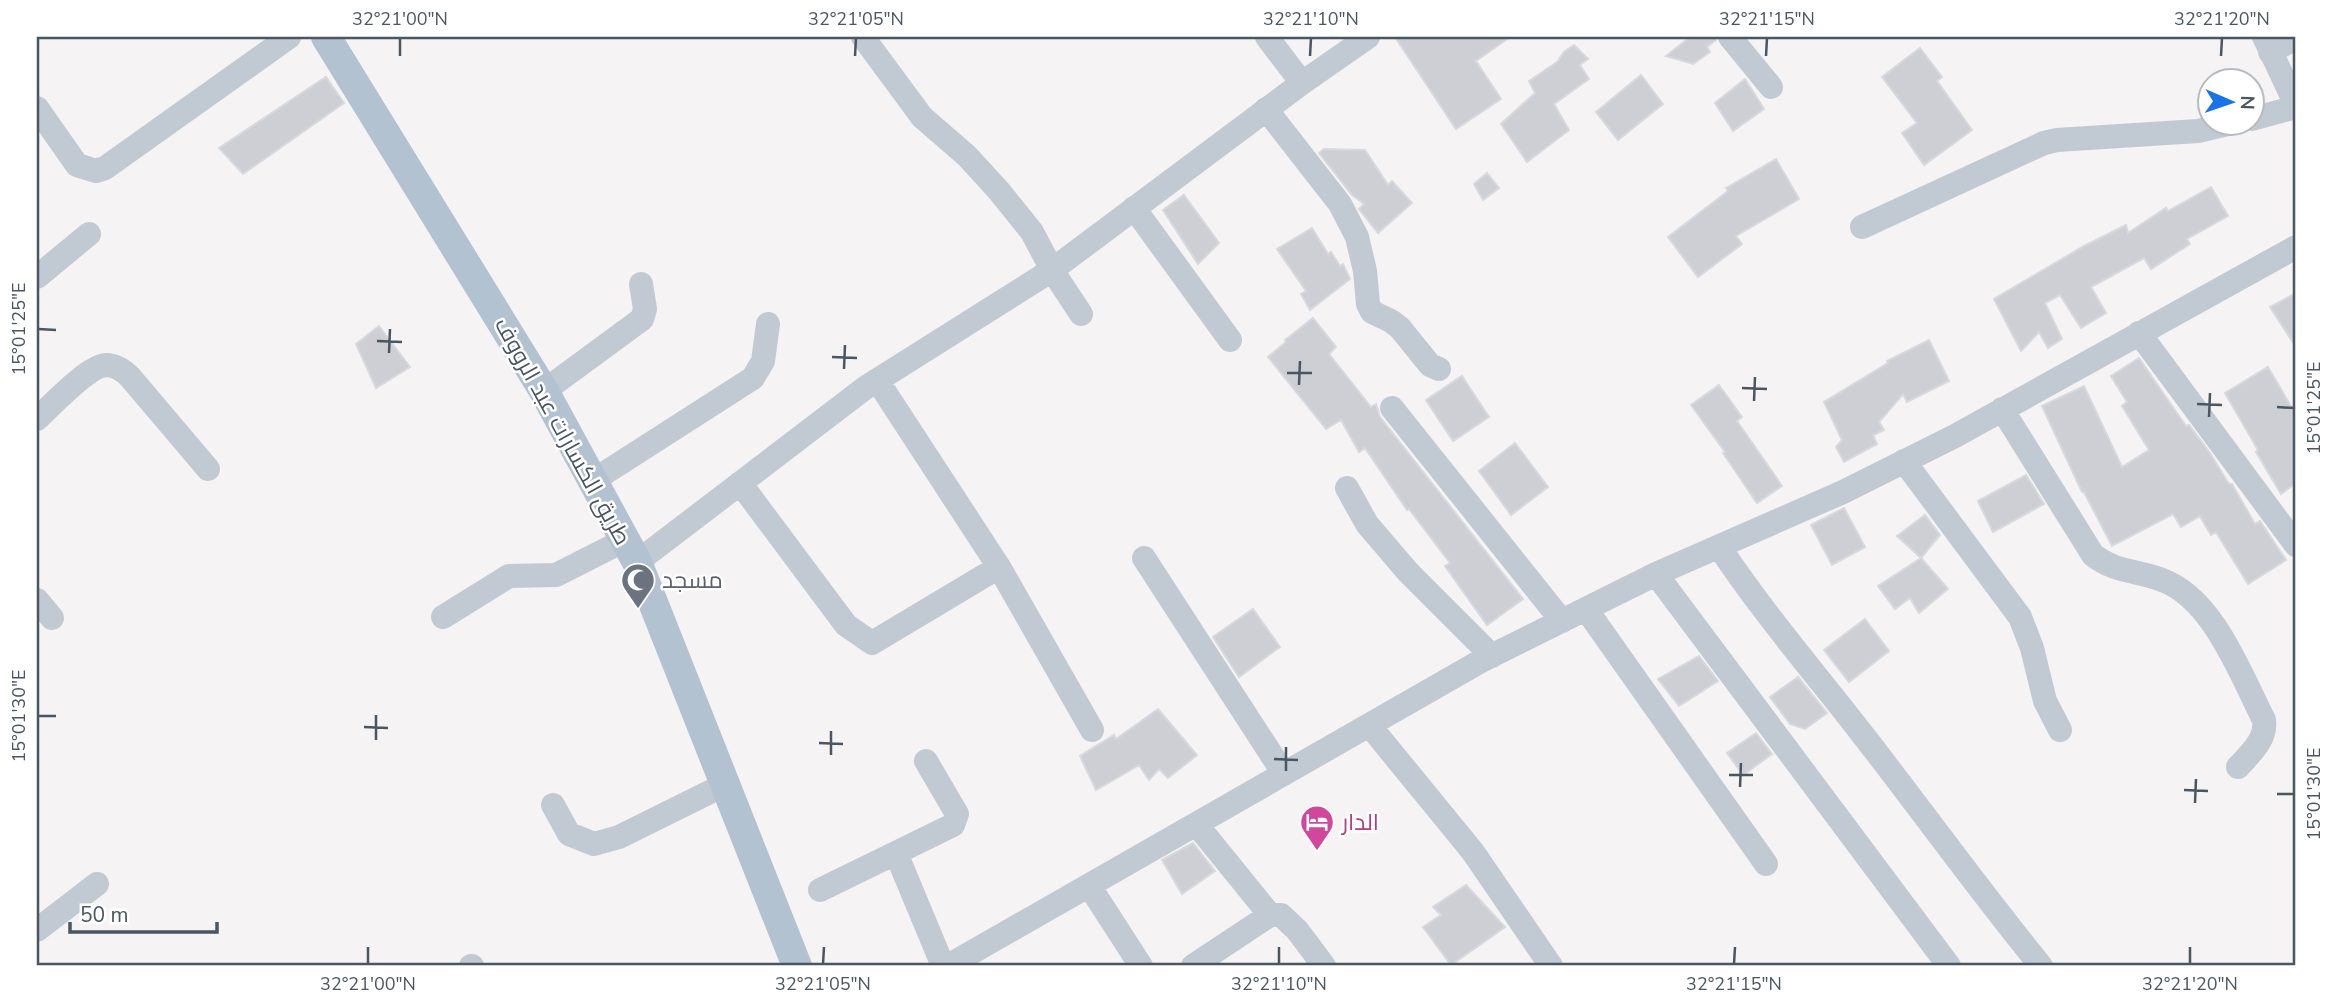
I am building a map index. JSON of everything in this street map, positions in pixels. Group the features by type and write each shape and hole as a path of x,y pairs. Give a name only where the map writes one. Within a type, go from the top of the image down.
{"main road":[{"name":"طريق الكسارات عبد الرووف","path":"326,37 544,391 631,551 797,966"}],"street":[{"path":"37,108 77,165 96,171 105,168 289,37"},
{"path":"863,37 922,117 967,156 1032,232 1052,270 1081,314"},
{"path":"1267,37 1302,83"},
{"path":"443,617 509,576 556,575 631,551 740,483 877,380 1052,270 1266,109 1368,37"},
{"path":"1730,37 1771,86"},
{"path":"2266,115 2296,106 2267,44 2296,38"},
{"path":"1266,109 1339,204 1357,237 1365,271 1368,304 1372,312 1391,321 1430,365 1439,369"},
{"path":"1862,228 2044,143 2196,131"},
{"path":"1134,208 1230,340"},
{"path":"37,276 89,234"},
{"path":"964,962 1284,774 1492,656 1656,574 1720,548 1905,461 2296,247"},
{"path":"544,391 642,319 645,309 641,284"},
{"path":"594,480 753,378 763,361 768,324"},
{"path":"2139,334 2296,545"},
{"path":"37,419 94,369 107,365 121,369 208,469"},
{"path":"877,380 999,567 1092,730"},
{"path":"1392,408 1562,621"},
{"path":"2002,410 2093,555 2106,565 2163,580 2187,592 2217,630 2264,720 2265,729 2258,745 2238,767"},
{"path":"1905,461 2020,617 2032,648 2045,701 2060,730"},
{"path":"740,483 846,625 872,643 999,567"},
{"path":"1347,488 1367,524 1391,553 1492,656"},
{"path":"1720,548 1785,640 1856,726 1980,892 2041,966"},
{"path":"1144,558 1284,774"},
{"path":"1656,574 1949,966"},
{"path":"1586,609 1766,864"},
{"path":"1370,726 1473,852 1552,966"},
{"path":"820,890 953,825 957,814 926,761"},
{"path":"553,805 569,834 594,844 619,837 726,784"},
{"path":"1198,825 1270,915"},
{"path":"896,853 943,966"},
{"path":"37,930 97,884"},
{"path":"1090,887 1141,966"},
{"path":"1202,964 1270,915 1281,915 1324,966"}],"building":[{"path":"1395,37 1510,37 1476,61 1501,99 1456,129"},
{"path":"1690,37 1715,37 1716,40 1707,47 1710,52 1693,64 1666,56"},
{"path":"1574,45 1588,59 1580,65 1589,79 1554,104 1569,130 1527,162 1501,124 1535,93 1529,81 1557,62 1564,52"},
{"path":"1920,48 1942,77 1937,81 1972,130 1924,165 1902,133 1917,123 1882,77"},
{"path":"1641,75 1663,104 1618,140 1596,112"},
{"path":"326,77 344,103 243,174 219,148"},
{"path":"1745,79 1764,109 1733,131 1715,103"},
{"path":"1324,149 1365,150 1388,185 1392,181 1412,203 1378,233 1359,209 1364,204 1352,195 1319,153"},
{"path":"1776,159 1799,199 1736,236 1742,244 1698,277 1668,237 1728,191 1726,188"},
{"path":"1487,173 1499,188 1483,200 1474,184"},
{"path":"2211,187 2228,216 2187,239 2190,244 2151,269 2144,258 2091,287 2106,313 2081,328 2060,295 2045,303 2062,339 2048,348 2039,332 2021,351 1994,299 2084,246 2126,225 2128,233 2166,208 2168,211"},
{"path":"1184,195 1219,243 1198,264 1163,210"},
{"path":"1312,228 1328,254 1331,252 1340,266 1343,264 1350,279 1310,310 1301,294 1306,291 1277,249"},
{"path":"2296,293 2296,347 2270,307"},
{"path":"1313,318 1336,347 1329,354 1371,407 1376,404 1380,417 1523,599 1487,625 1445,566 1450,563 1409,509 1407,510 1365,448 1359,452 1341,420 1326,429 1268,357"},
{"path":"379,326 410,367 376,388 356,344"},
{"path":"1929,340 1949,381 1907,402 1903,394 1879,422 1884,430 1873,435 1877,444 1844,462 1836,447 1842,440 1824,402 1888,363 1887,361"},
{"path":"2139,358 2186,426 2189,425 2229,484 2232,484 2255,524 2260,521 2286,560 2248,584 2216,532 2211,535 2200,516 2181,527 2173,514 2112,546 2082,492 2042,406 2084,386 2122,467 2149,450 2122,406 2127,402 2111,376"},
{"path":"2268,367 2296,415 2296,483 2281,494 2225,393"},
{"path":"1462,376 1489,417 1453,441 1426,400"},
{"path":"1719,385 1742,417 1737,421 1782,486 1757,503 1691,405"},
{"path":"1515,443 1548,487 1511,515 1479,471"},
{"path":"2026,475 2044,504 1993,532 1978,501"},
{"path":"1844,508 1865,547 1832,565 1811,525"},
{"path":"1925,515 1940,535 1921,558 1897,536"},
{"path":"1921,558 1948,589 1919,613 1910,598 1895,609 1878,586"},
{"path":"1253,609 1280,647 1239,677 1213,637"},
{"path":"1865,619 1889,651 1849,682 1824,650"},
{"path":"1699,656 1718,681 1679,706 1658,679"},
{"path":"1798,677 1827,713 1805,729 1790,724 1770,697"},
{"path":"1158,709 1197,755 1168,778 1159,769 1149,780 1139,765 1096,790 1080,756 1114,735 1116,739"},
{"path":"1756,733 1772,754 1743,775 1727,753"},
{"path":"1193,843 1215,871 1182,894 1162,860"},
{"path":"1466,885 1505,927 1451,965 1423,927 1441,915 1433,907"}],"place":[{"name":"مسجد","path":"638,610"},
{"name":"الدار","path":"1317,852"}]}
